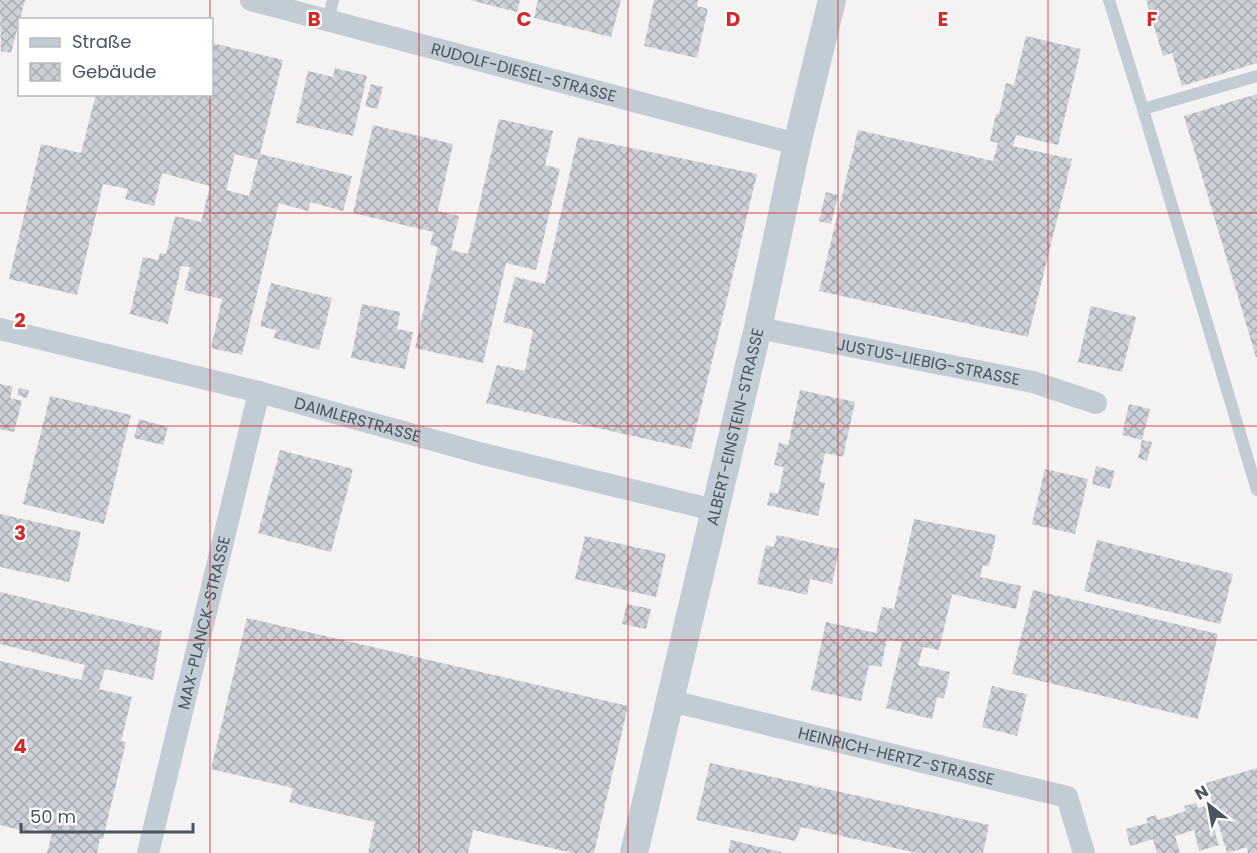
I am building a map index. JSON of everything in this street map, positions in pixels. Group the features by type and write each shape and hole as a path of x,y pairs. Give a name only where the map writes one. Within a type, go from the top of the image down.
{"street":[{"name":"RUDOLF-DIESEL-STRASSE","path":"251,0 330,10 797,144"},
{"name":"ALBERT-EINSTEIN-STRASSE","path":"634,853 758,328 797,144 832,0"},
{"name":"JUSTUS-LIEBIG-STRASSE","path":"758,328 1033,382 1096,403"},
{"name":"DAIMLERSTRASSE","path":"0,329 260,392 483,454 714,510"},
{"name":"MAX-PLANCK-STRASSE","path":"148,853 260,392"},
{"name":"HEINRICH-HERTZ-STRASSE","path":"671,701 1067,797 1084,853"}],"lane":[{"path":"1109,0 1257,490"},
{"path":"1143,110 1257,76"}],"building":[{"path":"0,0 25,0 20,18 18,18 11,53 2,51 1,56"},
{"path":"470,0 520,0 517,12"},
{"path":"538,0 621,0 611,37 534,18"},
{"path":"654,0 698,0 697,6 708,9 697,58 644,46"},
{"path":"1146,0 1257,0 1257,63 1182,86 1172,53 1163,56"},
{"path":"1026,36 1081,49 1058,145 1016,135 1013,146 1072,159 1028,337 819,291 858,130 993,161 998,143 990,141 996,114 999,114 1006,83 1014,85"},
{"path":"213,43 283,60 260,154 352,176 343,211 310,202 308,211 279,203 242,355 211,348 222,299 184,290 190,267 181,266 168,324 130,314 143,257 158,260 160,253 166,254 175,216 201,222 210,186 162,173 154,206 125,199 128,189 103,184 77,295 9,279 41,144 81,153 95,96 213,96","holes":["235,154 258,160 249,196 226,190"]},
{"path":"335,68 367,76 353,136 296,123 308,71 333,77"},
{"path":"371,84 383,87 377,109 365,106"},
{"path":"1257,94 1257,357 1256,357 1184,116"},
{"path":"499,119 553,131 545,165 560,169 536,270 506,263 483,363 415,348 438,247 430,245 433,232 353,213 373,125 453,144 438,211 459,216 451,250 468,254"},
{"path":"578,137 757,174 691,449 486,403 497,365 525,371 533,330 503,322 515,277 545,284"},
{"path":"826,192 838,195 831,224 819,221"},
{"path":"271,283 332,298 319,350 274,338 276,330 260,326"},
{"path":"362,304 400,312 397,329 413,332 405,369 351,358"},
{"path":"1091,306 1136,317 1122,372 1078,362"},
{"path":"0,384 13,387 10,398 22,401 14,432 0,429"},
{"path":"19,388 29,390 27,398 17,395"},
{"path":"800,390 855,402 843,457 825,453 819,481 825,483 818,516 767,505 770,492 778,494 784,467 774,465 779,443 788,445"},
{"path":"50,396 131,415 104,524 23,504"},
{"path":"1129,404 1150,409 1142,440 1122,435"},
{"path":"139,419 168,427 163,445 134,438"},
{"path":"1142,440 1152,442 1147,461 1138,458"},
{"path":"280,450 353,469 331,552 258,533"},
{"path":"1096,466 1115,471 1110,489 1092,484"},
{"path":"1045,469 1088,479 1075,534 1032,524"},
{"path":"0,514 81,532 69,582 0,567"},
{"path":"914,519 996,535 989,566 983,565 980,577 1021,586 1016,609 952,594 939,650 923,647 918,665 950,672 944,699 937,697 932,719 886,708 902,642 887,639 881,667 869,665 861,701 811,690 826,622 876,633 882,607 894,609"},
{"path":"777,535 839,549 832,584 810,579 807,595 757,584 766,545 774,547"},
{"path":"585,536 666,554 656,597 575,579"},
{"path":"1097,540 1233,574 1220,624 1084,591"},
{"path":"1033,590 1218,634 1198,719 1012,674"},
{"path":"0,592 162,631 153,680 105,669 99,689 132,697 121,741 126,742 103,839 100,839 97,853 47,853 52,833 33,828 32,833 0,825 0,661 81,680 85,665 0,644"},
{"path":"627,604 651,609 646,629 622,624"},
{"path":"247,618 628,706 594,853 573,853 473,830 468,853 368,853 375,822 289,802 293,788 211,769"},
{"path":"992,686 1027,694 1017,736 982,727"},
{"path":"710,763 989,825 983,853 917,853 801,827 795,841 696,820"},
{"path":"1257,768 1257,853 1248,853 1247,847 1227,853 1206,783"},
{"path":"1196,803 1198,808 1207,806 1219,845 1199,851 1194,830 1175,836 1180,853 1157,853 1153,839 1130,846 1126,829 1148,823 1146,818 1156,815 1158,820 1186,811 1184,806"},
{"path":"731,840 781,852 781,853 728,853"}]}
